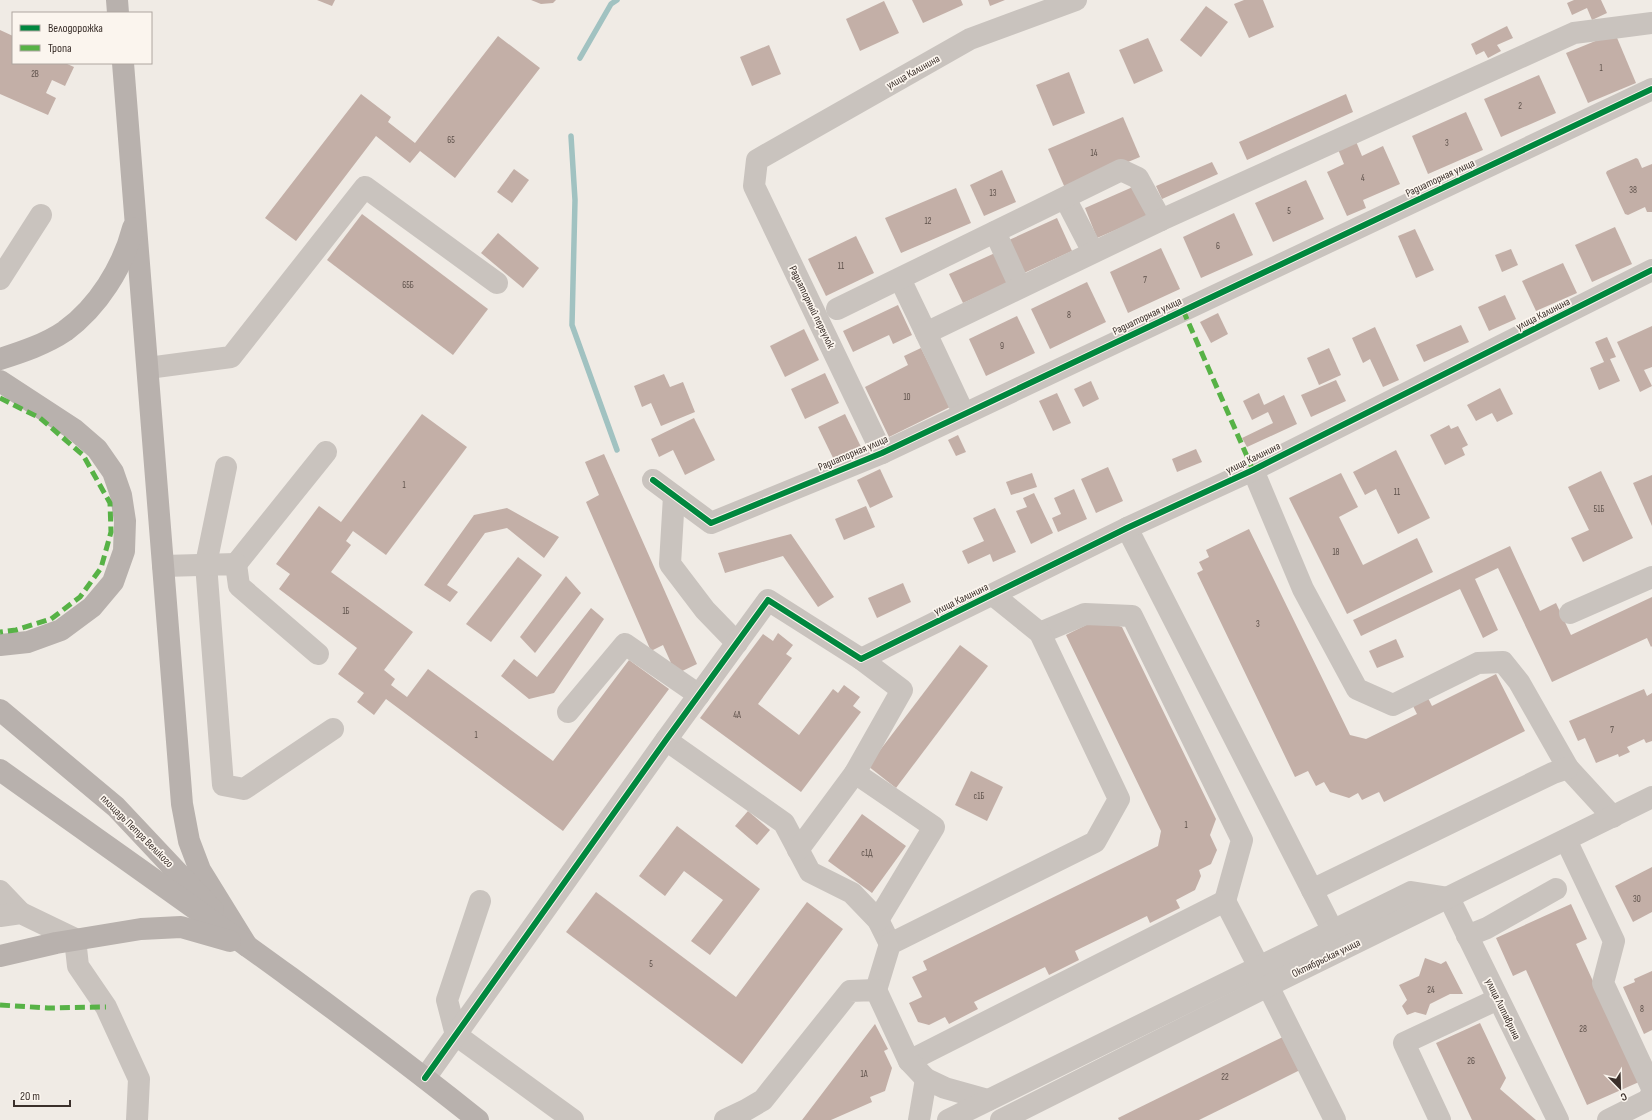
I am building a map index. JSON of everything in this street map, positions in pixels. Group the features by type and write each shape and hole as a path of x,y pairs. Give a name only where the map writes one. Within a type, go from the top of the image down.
{"main road":[{"path":"117,0 118,12"},
{"path":"122,64 136,217 182,804 189,841 200,870 247,946"},
{"path":"6,353 65,331 90,308 111,280 125,254 136,217"},
{"path":"0,381 75,430 97,449 113,472 121,495 125,521 124,551 113,582 92,607 61,630 28,642 0,644"},
{"name":"площадь Петра Великого","path":"0,710 116,807 247,946"},
{"name":"площадь Петра Великого","path":"0,770 247,946 425,1078 478,1120"},
{"path":"0,956 75,939 141,929 181,927 247,946"}],"street":[{"name":"улица Калинина","path":"757,160 970,39 1076,0"},
{"path":"926,332 1161,220 1574,33 1652,23"},
{"name":"Радиаторная улица","path":"653,480 711,523 882,453 1652,89"},
{"name":"Радиаторный переулок","path":"757,160 754,186 882,453"},
{"path":"837,310 1121,170 1138,178 1161,220"},
{"path":"148,368 231,357 365,187 497,284"},
{"path":"1065,198 1094,252"},
{"path":"0,279 41,215"},
{"path":"995,232 1020,287"},
{"name":"улица Калинина","path":"861,659 1127,528 1253,470 1652,270"},
{"path":"900,279 964,414"},
{"path":"318,654 239,586 236,564 326,452"},
{"path":"226,467 206,564 223,786 244,789 333,729"},
{"path":"1253,470 1303,589 1357,689 1393,704 1478,663 1503,662 1519,682 1568,768 1613,817"},
{"path":"674,496 670,564 705,610 737,643"},
{"path":"1127,528 1333,931"},
{"path":"163,566 236,564"},
{"path":"1570,613 1652,577"},
{"path":"890,944 1095,842 1119,799 1040,633 993,595"},
{"path":"425,1078 666,740 768,600 861,659 902,690 855,773 798,850"},
{"path":"1040,633 1085,614 1132,616 1242,840 1225,901 1335,1120"},
{"path":"568,712 625,644 699,695"},
{"path":"666,740 784,823 810,872 852,893 878,920 890,944 876,990 909,1061 926,1079 945,1088 988,1100"},
{"path":"1312,890 1553,773 1568,768"},
{"path":"855,773 934,827 878,920"},
{"name":"Октябрьская улица","path":"1001,1120 1263,977 1449,898 1652,797"},
{"path":"1566,840 1614,941 1603,983 1644,1050 1652,1088"},
{"path":"1468,936 1487,928 1556,889"},
{"path":"0,891 22,914 75,939 78,966 106,1007 139,1080 137,1120"},
{"path":"948,1120 988,1100 1263,977 1333,931 1411,892 1449,898"},
{"name":"улица Литаврина","path":"1449,898 1558,1120"},
{"path":"480,901 447,1000 456,1035 573,1120"},
{"path":"909,1061 1225,901"},
{"path":"0,916 22,914"},
{"path":"724,1120 748,1115 764,1100 850,991 876,990"},
{"path":"1440,1120 1404,1043 1498,999"},
{"path":"920,1120 926,1079"},
{"path":"1608,1120 1648,1100 1652,1093"}],"building":[{"path":"317,0 335,0 332,6"},
{"path":"531,0 556,0 553,3 541,4"},
{"path":"912,0 961,0 963,5 923,23"},
{"path":"988,0 1005,0 990,6"},
{"path":"1244,0 1263,0 1274,27 1249,38 1234,4"},
{"path":"1574,0 1601,0 1607,13 1592,20 1587,8 1572,15 1567,3"},
{"path":"884,1 899,33 860,51 846,19"},
{"path":"1206,6 1228,22 1201,57 1180,40"},
{"path":"1507,26 1513,38 1497,45 1501,51 1488,58 1484,51 1476,55 1471,44"},
{"path":"0,30 12,36 12,64 67,64 74,67 65,86 52,80 46,93 56,98 48,115 0,94"},
{"path":"1615,33 1636,83 1588,103 1566,53"},
{"path":"498,36 540,68 455,178 420,151 410,163 376,136 296,241 265,218 361,94 391,117 388,122 415,143"},
{"path":"1148,38 1163,71 1134,84 1119,50"},
{"path":"769,45 781,74 752,86 740,57"},
{"path":"1069,72 1085,113 1053,126 1036,85"},
{"path":"1539,75 1556,113 1501,137 1484,99"},
{"path":"1346,94 1353,112 1247,160 1239,142"},
{"path":"1466,112 1483,150 1428,174 1412,136"},
{"path":"1123,117 1140,157 1065,188 1048,149"},
{"path":"1355,139 1362,156 1383,146 1400,184 1363,200 1366,208 1347,216 1327,172 1344,164 1337,147"},
{"path":"1636,158 1638,159 1642,168 1652,164 1652,212 1647,212 1645,207 1628,215 1625,214 1606,173 1607,171"},
{"path":"1212,162 1218,174 1162,199 1156,186"},
{"path":"514,169 529,180 512,203 497,192"},
{"path":"1002,170 1016,202 984,216 970,185"},
{"path":"1306,180 1324,219 1273,242 1255,203"},
{"path":"1135,186 1148,216 1097,238 1085,208"},
{"path":"956,188 971,223 901,253 885,218"},
{"path":"1234,213 1253,255 1201,278 1183,237"},
{"path":"362,214 488,309 453,355 327,260"},
{"path":"1057,218 1072,251 1024,273 1009,240"},
{"path":"1615,227 1632,264 1592,282 1575,245"},
{"path":"1415,229 1434,270 1416,278 1398,236"},
{"path":"498,233 539,268 523,288 481,253"},
{"path":"856,236 874,273 826,296 808,259"},
{"path":"1161,248 1180,289 1128,313 1110,272"},
{"path":"1511,249 1518,265 1502,272 1495,255"},
{"path":"995,253 1008,283 963,303 949,274"},
{"path":"1563,263 1577,293 1536,311 1522,281"},
{"path":"1087,282 1106,322 1050,349 1031,309"},
{"path":"1505,295 1516,319 1489,331 1478,307"},
{"path":"898,305 912,335 893,344 889,335 853,352 843,331"},
{"path":"1218,313 1228,334 1211,343 1200,322"},
{"path":"1017,316 1035,353 986,376 969,339"},
{"path":"1461,325 1469,342 1424,362 1416,345"},
{"path":"1652,326 1652,367 1644,370 1652,386 1640,392 1617,342"},
{"path":"1375,327 1399,380 1383,387 1370,359 1363,363 1352,338"},
{"path":"804,329 819,360 785,377 770,346"},
{"path":"1607,337 1616,357 1610,359 1620,381 1599,390 1590,368 1604,362 1595,342"},
{"path":"921,348 950,407 889,437 865,387 908,365 904,356"},
{"path":"1329,348 1341,375 1319,385 1307,358"},
{"path":"825,373 839,403 805,419 791,389"},
{"path":"664,374 670,387 683,382 695,412 661,426 651,403 642,407 634,386"},
{"path":"1336,380 1346,401 1311,417 1301,395"},
{"path":"1091,381 1099,399 1083,407 1074,389"},
{"path":"1500,388 1513,414 1497,422 1492,413 1476,421 1467,405"},
{"path":"1057,393 1071,423 1053,431 1039,401"},
{"path":"1259,393 1264,405 1284,395 1297,424 1247,447 1242,438 1273,423 1268,412 1252,420 1243,401"},
{"path":"422,414 467,447 386,555 353,531 346,541 351,545 331,572 413,632 384,670 395,679 391,685 407,697 428,669 553,761 629,660 669,689 563,831 386,699 374,715 357,702 364,693 338,674 357,648 279,589 290,574 276,564 319,506 341,522"},
{"path":"845,414 862,449 835,462 818,427"},
{"path":"694,418 715,460 685,475 673,450 659,457 651,439"},
{"path":"1449,425 1451,429 1458,426 1468,445 1462,448 1465,455 1445,465 1430,435"},
{"path":"958,435 966,452 956,456 948,440"},
{"path":"1196,449 1202,462 1177,472 1172,459"},
{"path":"1396,450 1430,518 1398,534 1376,489 1365,495 1353,472"},
{"path":"604,454 697,664 676,674 663,645 651,651 586,502 599,495 585,462"},
{"path":"1108,467 1123,501 1096,513 1081,479"},
{"path":"880,469 893,497 870,508 857,480"},
{"path":"1601,471 1633,538 1583,562 1571,538 1589,530 1568,487"},
{"path":"1032,473 1037,487 1011,495 1006,482"},
{"path":"1341,473 1358,507 1339,517 1363,565 1417,538 1433,572 1347,614 1289,498"},
{"path":"1652,475 1652,526 1633,483"},
{"path":"1074,489 1087,519 1058,532 1052,518 1061,514 1054,498"},
{"path":"1034,493 1053,533 1031,544 1016,511 1027,507 1023,498"},
{"path":"866,506 875,527 844,540 835,519"},
{"path":"507,508 559,537 544,558 507,528 485,533 447,585 458,592 450,602 424,585 474,515"},
{"path":"995,508 1016,552 993,562 990,554 968,564 962,551 984,541 973,518"},
{"path":"1249,529 1350,735 1366,739 1417,714 1412,704 1427,696 1432,706 1496,674 1525,731 1384,802 1379,792 1362,800 1358,793 1349,798 1330,792 1324,782 1316,786 1308,771 1295,777 1197,573 1203,570 1199,562 1209,557 1206,550"},
{"path":"791,534 834,597 818,607 783,556 725,573 718,553"},
{"path":"1510,546 1540,611 1556,603 1571,635 1652,597 1652,646 1651,647 1647,638 1552,682 1498,568 1475,579 1498,630 1483,638 1460,589 1361,636 1353,620"},
{"path":"518,557 542,575 491,642 466,624"},
{"path":"566,576 581,593 535,653 520,637"},
{"path":"903,583 911,602 877,618 868,598"},
{"path":"591,608 604,619 554,693 529,699 501,676 514,659 537,677"},
{"path":"1098,619 1122,627 1216,819 1210,835 1217,850 1211,864 1199,870 1201,876 1195,890 1176,900 1180,908 1150,923 1147,916 1075,951 1079,960 1049,975 1045,967 974,1002 978,1009 949,1024 945,1017 929,1025 918,1022 909,1003 922,997 912,977 927,970 923,961 1158,846 1161,831 1066,635"},
{"path":"778,633 793,645 786,654 792,658 758,704 799,735 833,689 838,693 844,685 860,697 853,706 861,712 801,792 700,718 763,634 773,641"},
{"path":"1396,639 1404,657 1377,668 1369,651"},
{"path":"960,645 988,666 896,788 868,766"},
{"path":"1644,689 1647,696 1652,693 1652,741 1646,743 1644,739 1627,747 1630,752 1619,757 1618,754 1596,763 1585,738 1578,741 1569,721"},
{"path":"971,771 1003,787 987,821 955,805"},
{"path":"748,811 770,830 757,845 735,826"},
{"path":"862,814 906,846 872,893 828,861"},
{"path":"677,826 760,889 710,955 691,941 723,900 684,871 665,896 639,876"},
{"path":"1652,867 1652,912 1633,922 1615,886"},
{"path":"596,892 736,997 807,902 843,929 742,1064 566,932"},
{"path":"1571,904 1587,939 1576,944 1639,1082 1587,1105 1526,970 1513,976 1496,938"},
{"path":"1425,958 1441,964 1446,961 1463,994 1450,994 1430,1004 1426,1015 1415,1012 1407,1015 1402,1006 1407,1000 1399,985 1419,976"},
{"path":"1652,971 1652,1030 1644,1034 1623,987 1635,982 1634,979"},
{"path":"1480,1023 1506,1078 1500,1089 1536,1120 1472,1120 1436,1043"},
{"path":"875,1024 888,1049 884,1051 892,1068 885,1091 870,1097 872,1102 831,1120 802,1120"},
{"path":"1287,1035 1304,1068 1254,1093 1199,1120 1119,1120 1118,1118"}],"waterway":[{"path":"580,58 611,4 617,0"},
{"path":"571,136 575,200 572,325 617,450"}],"marked path":[{"path":"1183,310 1253,470"},
{"path":"0,398 40,418 83,455 110,503 111,532 101,568 80,597 51,619 16,630 0,632"},
{"path":"0,1005 48,1008 106,1007"}],"cycle path":[{"path":"653,480 711,523 882,453 1652,89"},
{"path":"425,1078 666,740 768,600 861,659 1127,528 1253,470 1652,270"}]}
